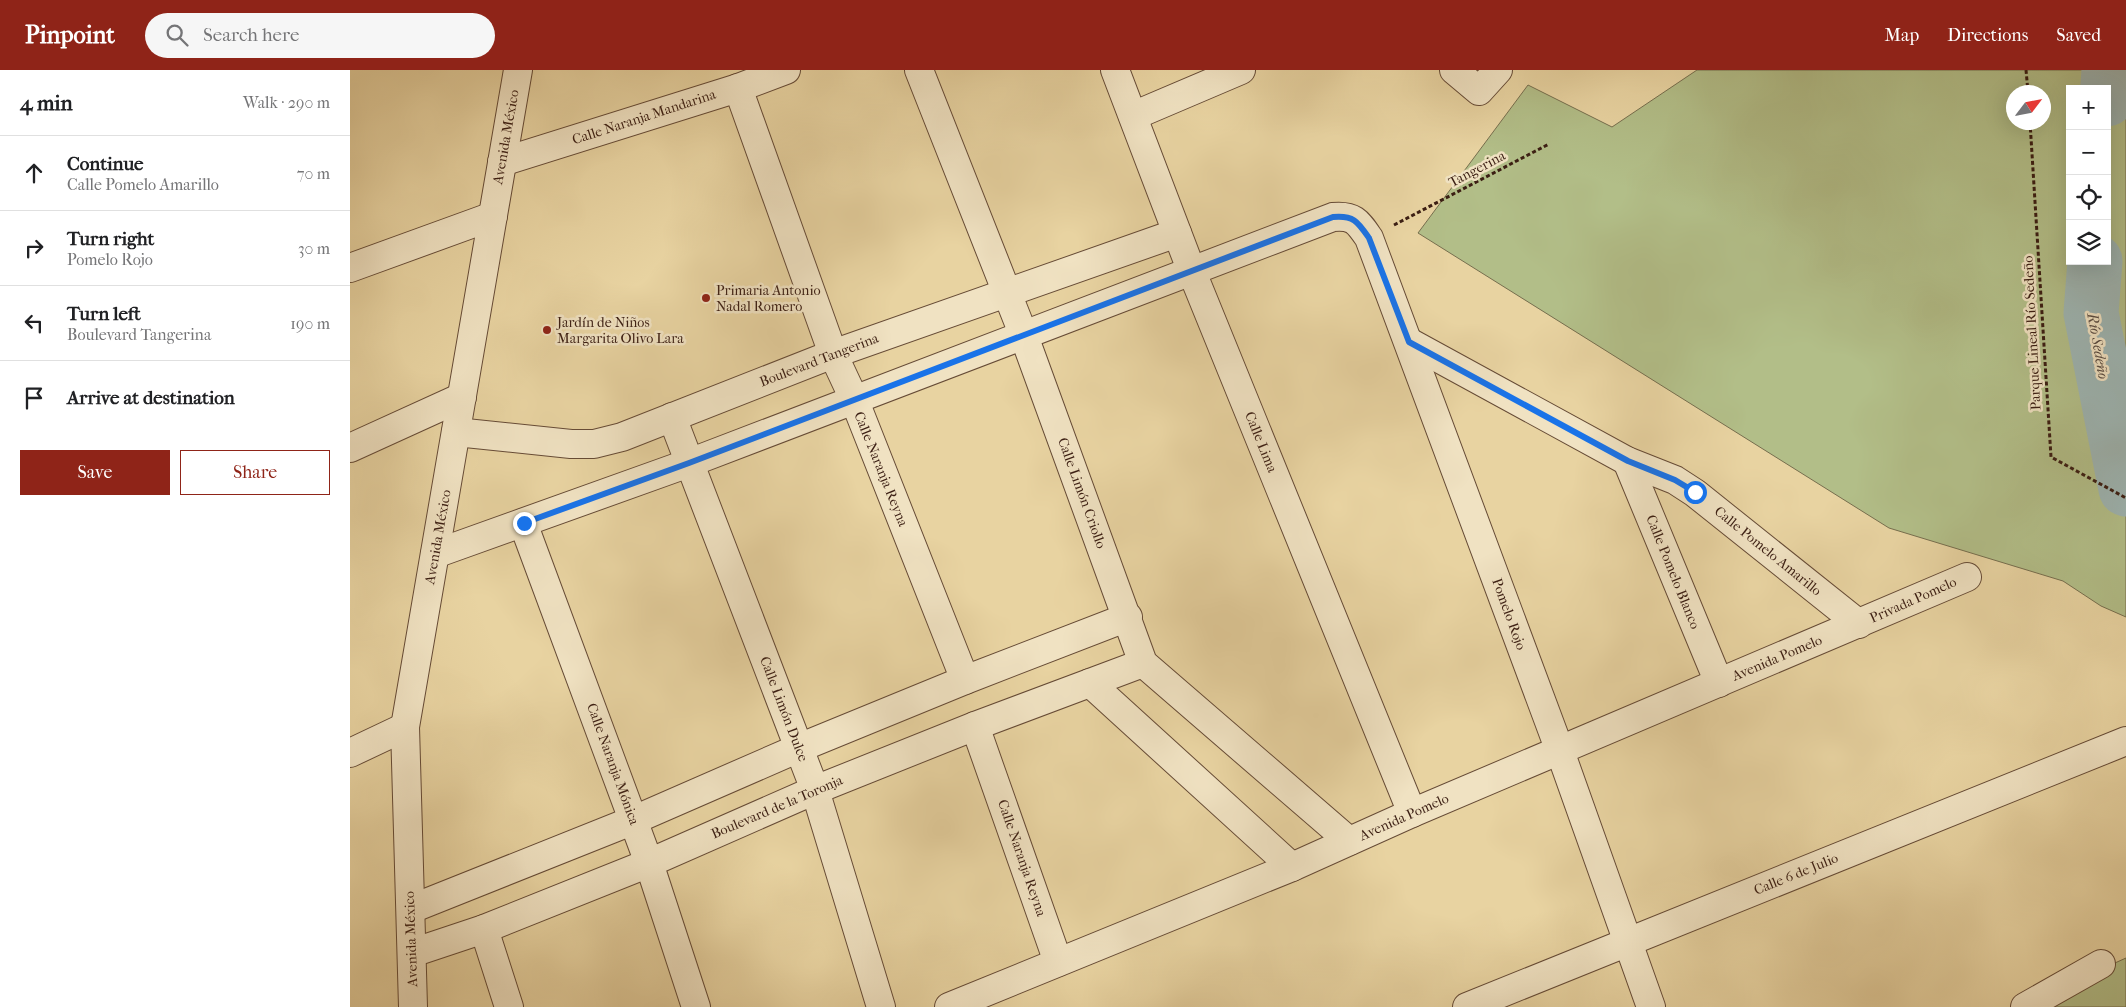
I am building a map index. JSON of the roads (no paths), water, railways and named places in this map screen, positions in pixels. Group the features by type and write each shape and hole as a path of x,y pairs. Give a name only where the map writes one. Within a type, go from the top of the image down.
{"street":[{"name":"Avenida México","path":"413,1007 405,727 518,70"},
{"name":"Calle Naranja Mandarina","path":"502,162 738,88 786,70"},
{"name":"Calle Limón Criollo","path":"919,70 1024,336 1144,663 1349,841"},
{"name":"Calle Lima","path":"1115,70 1192,272 1412,813"},
{"path":"1134,116 1241,70"},
{"path":"1454,70 1479,91 1498,70"},
{"name":"Calle Naranja Reyna","path":"738,88 833,354 854,399 965,680"},
{"path":"350,268 493,216"},
{"name":"Pomelo Rojo","path":"1192,272 1333,217 1347,216 1360,224 1369,238 1560,750 1651,1007"},
{"name":"Boulevard Tangerina","path":"456,432 571,444 594,444 622,437 833,354 1177,233"},
{"path":"435,554 689,463 1192,272"},
{"name":"Calle Pomelo Amarillo","path":"1409,342 1628,461 1675,480 1695,492 1859,624"},
{"path":"350,448 462,397"},
{"name":"Calle Limón Dulce","path":"672,416 815,790 880,1007"},
{"name":"Calle Pomelo Blanco","path":"1628,461 1718,683"},
{"name":"Calle Naranja Mónica","path":"524,523 649,862 696,1007"},
{"name":"Privada Pomelo","path":"1859,624 1967,576"},
{"path":"410,909 634,820 799,748 965,680 1128,617"},
{"name":"Avenida Pomelo","path":"949,1007 1292,867 1412,813 1859,624"},
{"name":"Boulevard de la Toronja","path":"412,953 484,929 649,862 815,790 975,726 1144,663"},
{"path":"1090,683 1292,867"},
{"name":"Calle Naranja Reyna","path":"975,726 1058,962"},
{"path":"350,753 405,727"},
{"name":"Calle 6 de Julio","path":"1467,1007 2126,741"},
{"path":"484,929 509,1007"},
{"path":"2024,1007 2100,964"}],"waterway":[{"name":"Río Sedeño","path":"2108,85 2109,70"},
{"name":"Río Sedeño","path":"2095,265 2091,313 2126,489"}],"place":[{"name":"Primaria Antonio Nadal Romero","path":"706,298"},
{"name":"Jardín de Niños Margarita Olivo Lara","path":"547,330"}]}
